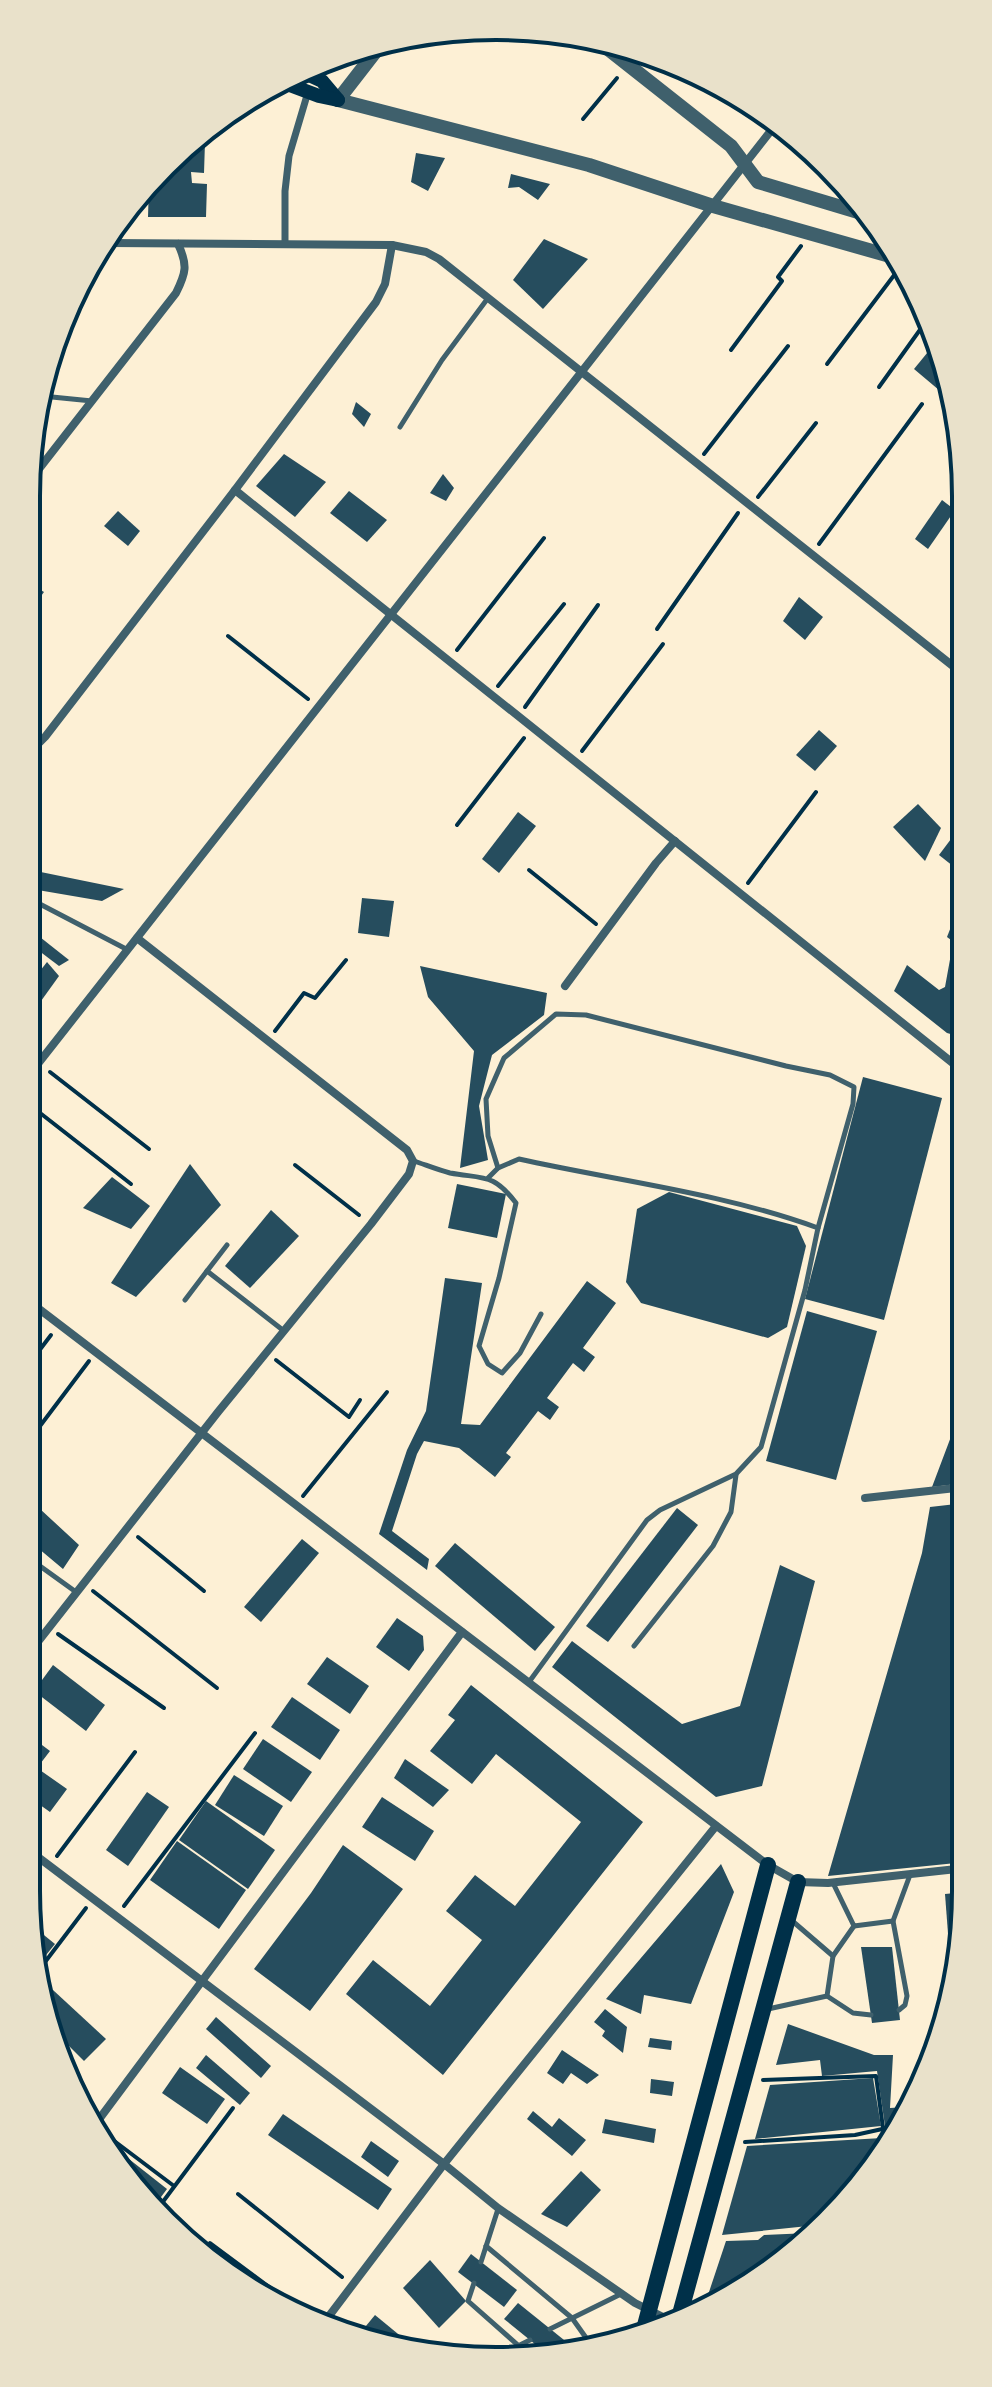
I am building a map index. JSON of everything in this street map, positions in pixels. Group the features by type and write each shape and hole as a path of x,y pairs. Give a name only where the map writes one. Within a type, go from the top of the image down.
{"main road":[{"path":"315,78 322,81 338,100"},
{"path":"294,87 338,100"},
{"path":"646,2322 768,1865"},
{"path":"682,2307 798,1882"}],"street":[{"path":"616,57 731,146 758,182 851,210"},
{"path":"371,58 338,100 589,165 713,206 882,253"},
{"path":"285,244 285,191 289,156 308,92"},
{"path":"40,1060 770,131"},
{"path":"117,243 392,245 426,252 582,371 952,665"},
{"path":"41,466 176,293 184,276 185,259 178,244"},
{"path":"40,741 376,302 385,284 392,245"},
{"path":"235,490 952,1062"},
{"path":"565,986 675,841"},
{"path":"40,1639 201,1433 371,1224 409,1174 413,1161 407,1150 137,938"},
{"path":"40,1310 768,1865 798,1882 833,1883 952,1870"},
{"path":"865,1498 952,1488"},
{"path":"100,2118 462,1632"},
{"path":"329,2315 444,2164 716,1826"},
{"path":"40,1858 498,2208 621,2293 661,2316"}],"lane":[{"path":"400,427 442,360 488,298"},
{"path":"51,397 92,401"},
{"path":"40,904 128,950"},
{"path":"498,1168 488,1136 486,1099 504,1058 556,1014 586,1015 830,1075 854,1087 853,1104 818,1228 805,1290 761,1447 736,1474 660,1510 647,1520 528,1683"},
{"path":"488,1178 498,1168 519,1159 698,1195 786,1216 818,1228"},
{"path":"413,1161 448,1172 488,1178 504,1188 516,1203 479,1346 488,1364 502,1373 520,1353 541,1314"},
{"path":"185,1300 227,1245"},
{"path":"207,1271 284,1331"},
{"path":"634,1646 713,1546 731,1512 736,1474"},
{"path":"40,1566 76,1592"},
{"path":"899,2010 905,2005 907,1996 893,1921 910,1874"},
{"path":"833,1883 854,1926"},
{"path":"788,1918 833,1956"},
{"path":"827,1996 833,1956 854,1926 893,1921"},
{"path":"763,2010 827,1996 853,2013 871,2015"},
{"path":"481,2262 498,2208"},
{"path":"486,2246 572,2318 586,2338"},
{"path":"474,2283 468,2301 518,2346 530,2340"},
{"path":"550,2329 621,2293"}],"path":[{"path":"583,119 627,66"},
{"path":"731,350 782,281 778,277 811,232"},
{"path":"827,364 895,275"},
{"path":"879,387 920,329"},
{"path":"697,463 788,346"},
{"path":"811,554 922,404"},
{"path":"657,629 748,504 816,423"},
{"path":"449,661 544,538"},
{"path":"491,695 564,604"},
{"path":"518,716 598,605"},
{"path":"228,636 318,707"},
{"path":"575,761 663,644"},
{"path":"457,825 532,727"},
{"path":"741,894 816,792"},
{"path":"529,870 605,931"},
{"path":"267,1040 304,993 315,998 346,960"},
{"path":"40,1065 149,1149"},
{"path":"40,1113 131,1184"},
{"path":"295,1165 371,1224"},
{"path":"40,1350 59,1325"},
{"path":"40,1426 96,1353"},
{"path":"266,1353 349,1417 360,1400"},
{"path":"295,1505 387,1392"},
{"path":"126,1528 204,1591"},
{"path":"83,1584 217,1688"},
{"path":"49,1627 164,1708"},
{"path":"116,1916 255,1733"},
{"path":"50,1866 135,1752"},
{"path":"46,1961 93,1898"},
{"path":"727,2143 855,2135 883,2128 876,2076 744,2080"},
{"path":"163,2202 233,2108"},
{"path":"115,2141 174,2186"},
{"path":"238,2194 352,2285"},
{"path":"210,2243 266,2285"}],"building":[{"path":"205,145 204,173 191,172 192,183 207,184 206,217 148,217 149,200"},
{"path":"416,153 445,158 428,191 411,182"},
{"path":"511,174 550,184 538,200 519,187 508,188"},
{"path":"544,239 588,259 543,309 513,280"},
{"path":"929,351 939,390 914,369"},
{"path":"356,402 371,414 364,427 352,414"},
{"path":"284,454 326,482 295,517 256,486"},
{"path":"443,474 454,488 446,501 430,493"},
{"path":"349,491 387,520 367,542 330,513"},
{"path":"942,500 952,508 952,514 928,549 915,539"},
{"path":"118,511 140,531 128,546 104,526"},
{"path":"799,597 823,617 805,640 783,621"},
{"path":"819,730 837,746 815,771 796,755"},
{"path":"918,804 941,828 925,861 893,827"},
{"path":"518,812 536,826 499,873 482,859"},
{"path":"951,839 952,840 952,865 939,855"},
{"path":"40,872 124,889 102,901 40,890"},
{"path":"362,898 394,901 389,937 358,933"},
{"path":"952,924 952,941 947,937"},
{"path":"40,937 69,960 59,966 40,952"},
{"path":"951,954 952,1034 894,991 907,965 939,990 945,987"},
{"path":"47,962 59,976 40,1002 40,971"},
{"path":"420,966 547,993 544,1015 492,1055 479,1106 488,1160 460,1168 474,1051 428,997"},
{"path":"863,1077 942,1098 884,1320 805,1299"},
{"path":"190,1164 221,1205 136,1297 111,1283"},
{"path":"112,1177 150,1206 131,1229 83,1208"},
{"path":"457,1184 506,1194 497,1238 448,1228"},
{"path":"669,1192 797,1226 806,1246 787,1327 768,1338 641,1303 626,1282 637,1209"},
{"path":"271,1210 299,1236 250,1288 225,1266"},
{"path":"445,1278 482,1283 461,1424 480,1425 587,1281 616,1303 583,1348 595,1357 584,1372 573,1363 547,1398 559,1407 550,1420 538,1411 506,1453 511,1457 495,1477 459,1448 424,1441 392,1531 429,1559 427,1570 379,1534 407,1450 426,1411"},
{"path":"807,1311 877,1331 836,1480 766,1461"},
{"path":"952,1434 952,1485 932,1487"},
{"path":"952,1504 952,1863 828,1876 922,1553 930,1507"},
{"path":"677,1508 698,1525 608,1642 586,1626"},
{"path":"40,1509 79,1545 63,1569 40,1550"},
{"path":"302,1539 319,1553 261,1622 244,1607"},
{"path":"455,1543 555,1627 535,1651 435,1566"},
{"path":"780,1565 815,1581 762,1786 716,1797 552,1667 572,1641 682,1724 740,1706"},
{"path":"397,1618 423,1636 424,1650 409,1671 376,1647"},
{"path":"327,1657 369,1686 350,1714 307,1684"},
{"path":"53,1665 105,1705 86,1731 40,1696 40,1683"},
{"path":"471,1685 643,1822 443,2075 346,1994 373,1960 430,2006 482,1940 446,1911 475,1875 515,1906 581,1822 496,1754 472,1784 430,1751 455,1720 448,1715"},
{"path":"292,1697 340,1730 320,1760 271,1727"},
{"path":"263,1739 312,1772 291,1802 243,1769"},
{"path":"40,1744 50,1751 40,1764"},
{"path":"405,1759 449,1790 433,1807 394,1778"},
{"path":"40,1770 67,1789 50,1812 40,1805"},
{"path":"234,1775 283,1806 264,1836 215,1805"},
{"path":"147,1792 169,1807 128,1866 106,1850"},
{"path":"382,1797 434,1831 415,1861 362,1827"},
{"path":"206,1801 275,1850 248,1889 179,1840"},
{"path":"177,1841 246,1890 219,1929 150,1880"},
{"path":"343,1845 403,1889 310,2011 254,1969"},
{"path":"721,1864 734,1892 691,2004 644,1995 641,2014 606,1999"},
{"path":"952,1893 949,1943 945,1894"},
{"path":"42,1934 55,1944 45,1956"},
{"path":"861,1947 892,1947 900,2020 872,2023"},
{"path":"53,1990 106,2039 84,2061 66,2043"},
{"path":"605,2009 627,2027 623,2053 602,2036 605,2031 594,2022"},
{"path":"216,2017 271,2066 261,2078 206,2029"},
{"path":"788,2024 874,2055 893,2055 890,2108 897,2108 885,2126 877,2071 822,2076 820,2060 776,2065"},
{"path":"650,2038 672,2041 671,2050 648,2047"},
{"path":"562,2050 599,2075 587,2084 571,2073 563,2084 547,2073"},
{"path":"206,2055 250,2093 240,2105 196,2068"},
{"path":"180,2067 225,2099 207,2124 162,2093"},
{"path":"873,2078 881,2126 755,2139 770,2085"},
{"path":"651,2079 674,2082 672,2096 650,2093"},
{"path":"533,2111 552,2127 559,2118 586,2140 572,2156 527,2119"},
{"path":"283,2114 392,2189 378,2210 268,2135"},
{"path":"605,2119 656,2129 654,2143 602,2133"},
{"path":"879,2138 839,2192 805,2226 722,2235 747,2146"},
{"path":"371,2141 399,2161 388,2177 361,2157"},
{"path":"125,2156 167,2189 160,2199"},
{"path":"581,2171 601,2190 567,2227 541,2214"},
{"path":"797,2234 774,2253 708,2295 726,2241 758,2240 764,2235"},
{"path":"471,2254 517,2290 504,2307 458,2272"},
{"path":"430,2260 466,2301 439,2328 403,2288"},
{"path":"518,2303 566,2341 536,2345 504,2319"},
{"path":"375,2315 401,2337 378,2331 365,2327"}]}
